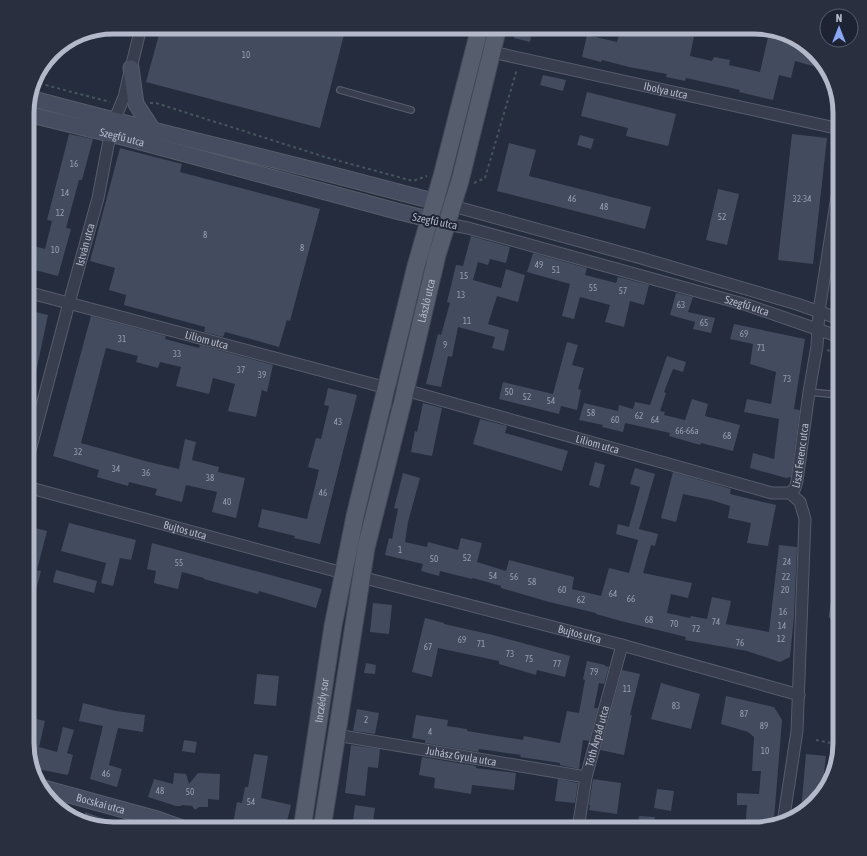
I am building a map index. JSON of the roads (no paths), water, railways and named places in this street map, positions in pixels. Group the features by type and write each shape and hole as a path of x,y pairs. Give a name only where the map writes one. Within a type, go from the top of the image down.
{"main road":[{"name":"László utca","path":"343,573 355,516 416,266 435,202 478,34"},
{"name":"László utca","path":"361,577 366,548 437,255 460,181 496,34"},
{"name":"Inczédy sor","path":"303,822 333,626 343,573"},
{"name":"Inczédy sor","path":"323,822 361,577"}],"street":[{"name":"István utca","path":"34,435 68,303 98,198 112,128 124,97 140,34"},
{"name":"Ibolya utca","path":"492,52 833,127"},
{"path":"131,68 136,104 153,130"},
{"name":"Szegfű utca","path":"35,100 112,128 429,220 468,228 747,305 833,334"},
{"name":"Szegfű utca","path":"34,115 112,128 153,130 297,165 641,258 833,316"},
{"name":"Liszt Ferenc utca","path":"784,816 796,736 799,695 805,519 800,502 790,493 795,488 797,481 817,346 819,311 833,222"},
{"name":"Liliom utca","path":"34,294 387,388"},
{"path":"387,388 393,391 396,395 399,416"},
{"name":"Liliom utca","path":"405,390 772,493 790,493"},
{"name":"Bujtos utca","path":"34,489 343,573"},
{"name":"Bujtos utca","path":"361,577 622,645 799,695"},
{"name":"Tóth Árpád utca","path":"579,822 586,777 622,645"},
{"name":"Juhász Gyula utca","path":"336,735 586,777"},
{"name":"Bocskai utca","path":"49,789 165,822"}],"lane":[{"path":"340,90 411,110"},
{"path":"809,392 833,394"}]}
